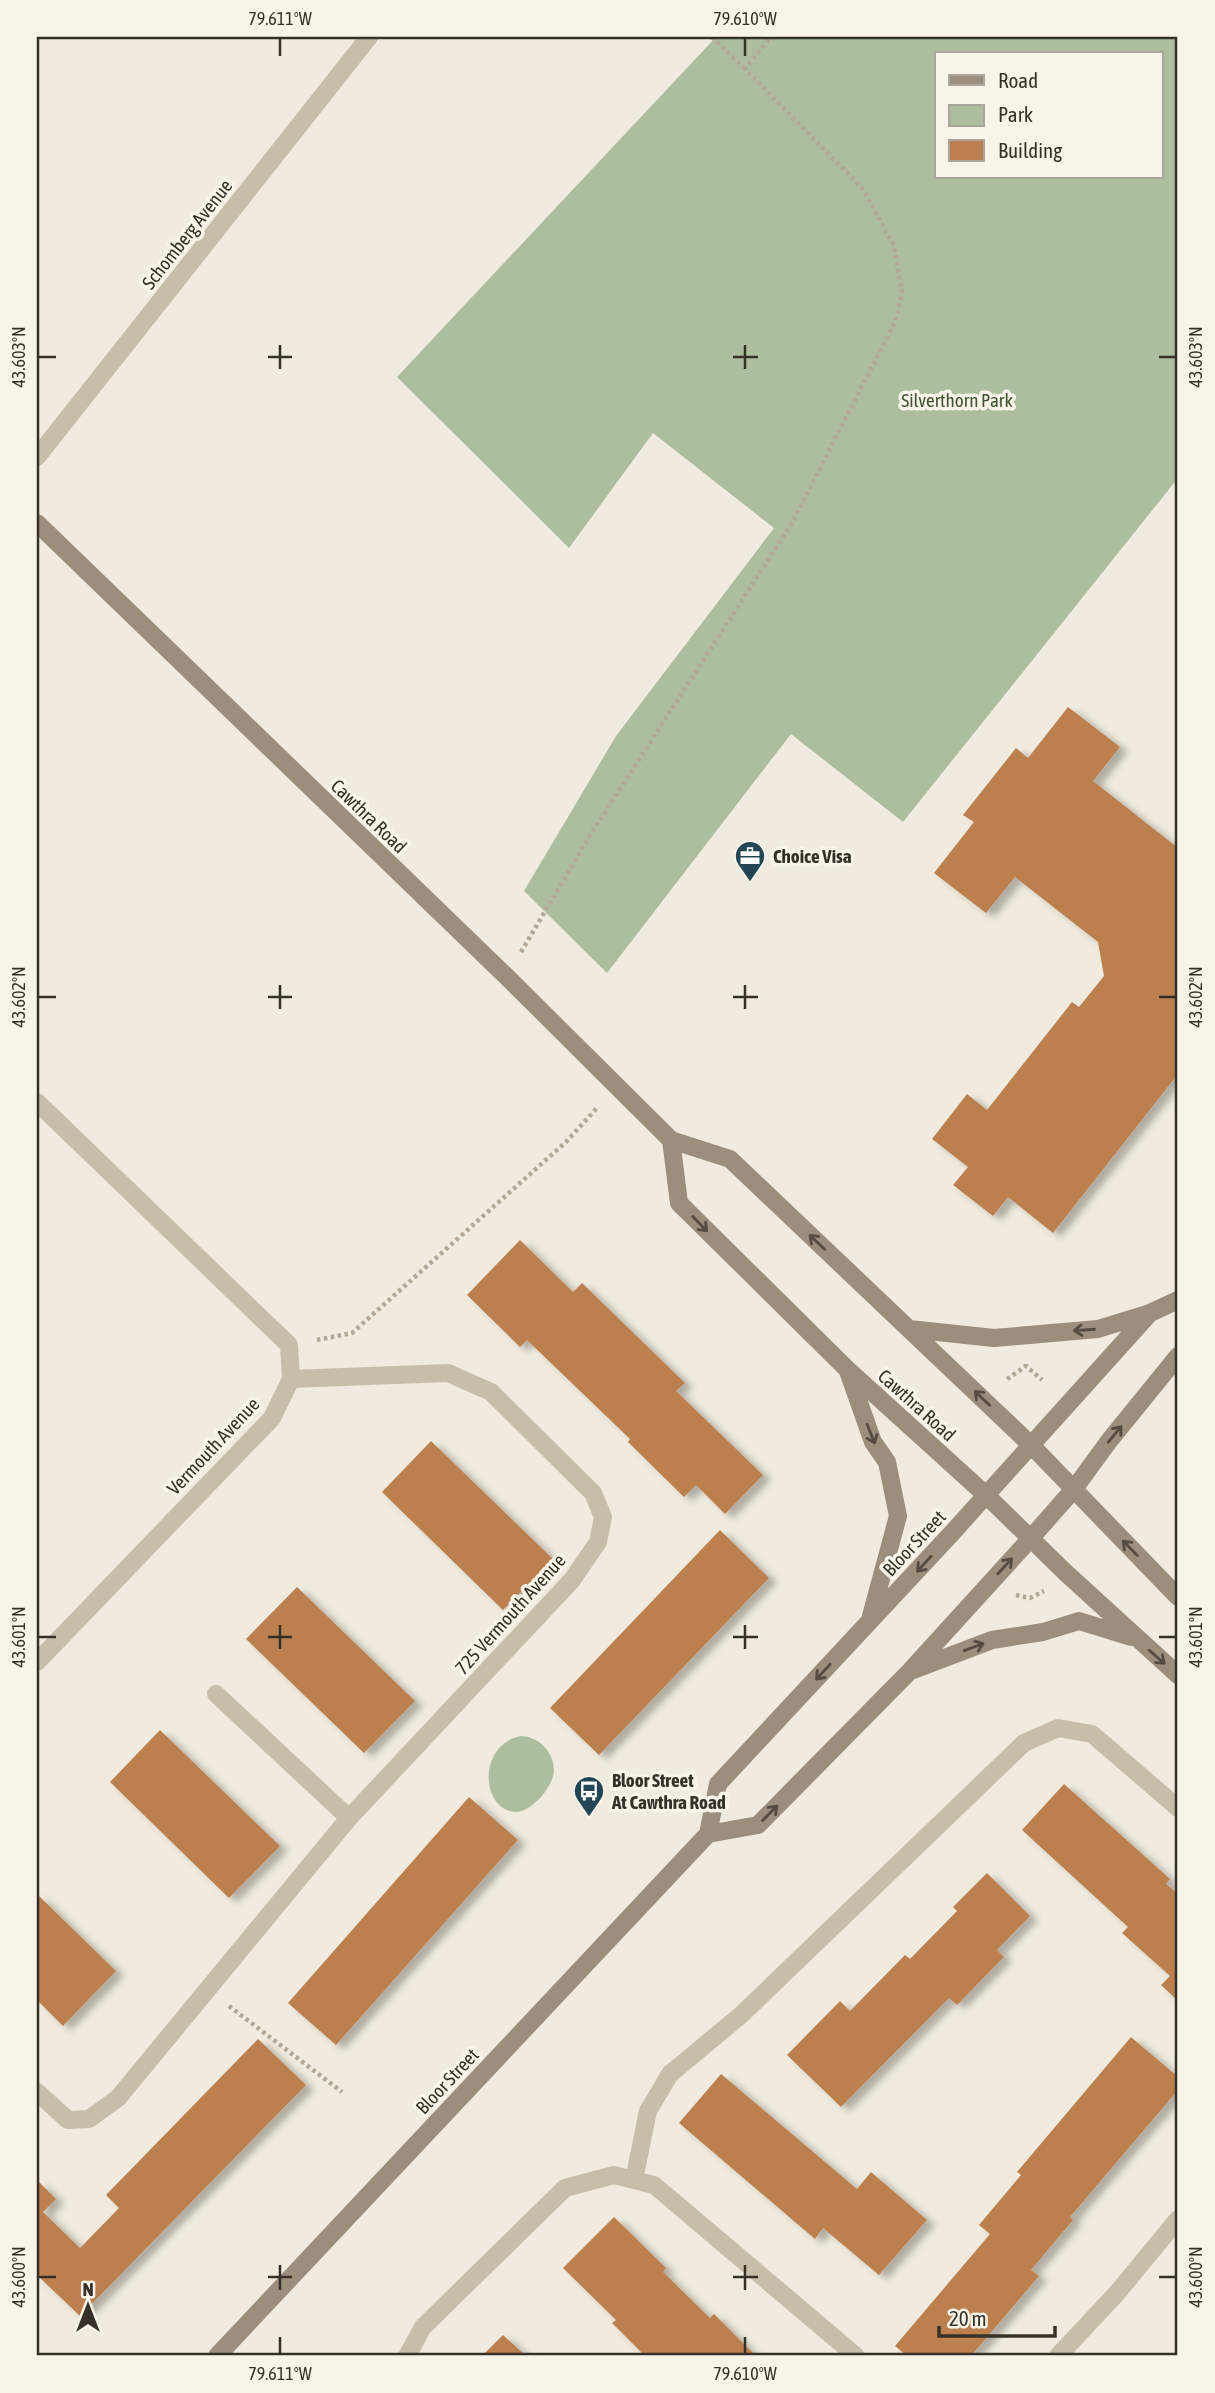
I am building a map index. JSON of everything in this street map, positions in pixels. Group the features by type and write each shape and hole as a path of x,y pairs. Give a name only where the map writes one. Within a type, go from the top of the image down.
{"main road":[{"name":"Cawthra Road","path":"37,523 507,977 671,1140 730,1159 1031,1445 1178,1597"},
{"name":"Cawthra Road","path":"671,1140 679,1203 848,1370 1178,1675"},
{"name":"Bloor Street","path":"217,2356 708,1834 718,1784 987,1496 1150,1313 1178,1300"},
{"path":"909,1329 994,1338 1098,1329 1150,1313"},
{"path":"708,1834 758,1825 910,1671 1074,1489 1178,1356"},
{"path":"848,1370 873,1442 887,1462 898,1516 870,1622"},
{"path":"910,1671 992,1640 1043,1632 1079,1620 1136,1639"}],"street":[{"name":"Schomberg Avenue","path":"37,457 360,40"},
{"path":"37,1102 289,1345"},
{"name":"Vermouth Avenue","path":"37,1662 272,1418 291,1379 289,1345"},
{"name":"725 Vermouth Avenue","path":"37,2092 68,2120 89,2119 118,2098 349,1818 572,1580 598,1542 603,1517 593,1493 491,1392 448,1373 291,1379"},
{"path":"216,1694 349,1818"},
{"path":"634,2180 648,2111 670,2074 741,2015 1024,1744 1058,1728 1092,1734 1178,1808"},
{"path":"407,2356 423,2327 565,2188 614,2175 654,2185 856,2356"},
{"path":"1058,2356 1117,2293 1178,2219"}],"path":[{"path":"507,977 591,834 792,523 895,322 902,293 894,246 863,189 712,37"},
{"path":"745,69 769,39 778,37"},
{"path":"289,1345 352,1333 566,1142 617,1086"},
{"path":"1007,1379 1026,1366 1042,1380"},
{"path":"1034,1604 1030,1598 1048,1589"},
{"path":"208,1990 342,2092"}],"green space":[{"name":"Silverthorn Park","path":"716,37 1178,37 1178,478 903,822 791,734 607,973 524,891 616,736 774,528 653,433 569,548 397,377"},
{"path":"520,1736 533,1739 544,1746 551,1757 554,1771 550,1784 540,1798 528,1808 515,1812 504,1808 495,1800 489,1777 496,1752 506,1742"}],"building":[{"path":"1068,707 1120,747 1093,781 1178,848 1178,1074 1053,1233 1008,1197 993,1216 953,1185 968,1167 932,1139 967,1094 987,1110 1072,1002 1079,1007 1104,976 1098,942 1015,877 986,913 934,873 974,822 963,815 1016,748 1028,758"},
{"path":"520,1240 573,1292 582,1283 685,1383 676,1391 763,1475 725,1514 696,1485 684,1497 628,1442 630,1439 527,1340 520,1347 467,1295"},
{"path":"431,1441 553,1559 503,1610 382,1492"},
{"path":"720,1530 769,1578 599,1755 550,1708"},
{"path":"297,1587 415,1701 364,1753 246,1639"},
{"path":"160,1730 280,1846 229,1898 110,1782"},
{"path":"1064,1784 1170,1879 1166,1884 1178,1894 1178,2001 1161,1985 1170,1976 1122,1933 1128,1927 1022,1830"},
{"path":"469,1797 518,1840 336,2045 288,2003"},
{"path":"987,1873 1030,1916 997,1950 1004,1957 957,2005 949,1998 841,2107 787,2055 840,2001 850,2011 905,1955 910,1959 957,1911 953,1907"},
{"path":"37,1894 116,1971 63,2026 37,2000"},
{"path":"1131,2037 1178,2077 1178,2090 1070,2217 1073,2220 1031,2270 1039,2276 971,2356 907,2356 895,2346 990,2234 979,2225 1021,2175 1017,2172"},
{"path":"258,2039 306,2085 80,2316 39,2277 37,2279 37,2180 56,2199 43,2212 80,2248 119,2208 106,2195"},
{"path":"721,2074 857,2189 871,2172 927,2220 879,2275 823,2228 815,2239 679,2123"},
{"path":"614,2217 666,2268 663,2272 710,2318 714,2314 756,2356 645,2356 612,2323 616,2320 563,2268"},
{"path":"503,2335 526,2356 482,2356"}],"place":[{"name":"Choice Visa","path":"750,883"},
{"name":"Bloor Street At Cawthra Road","path":"589,1818"}]}
